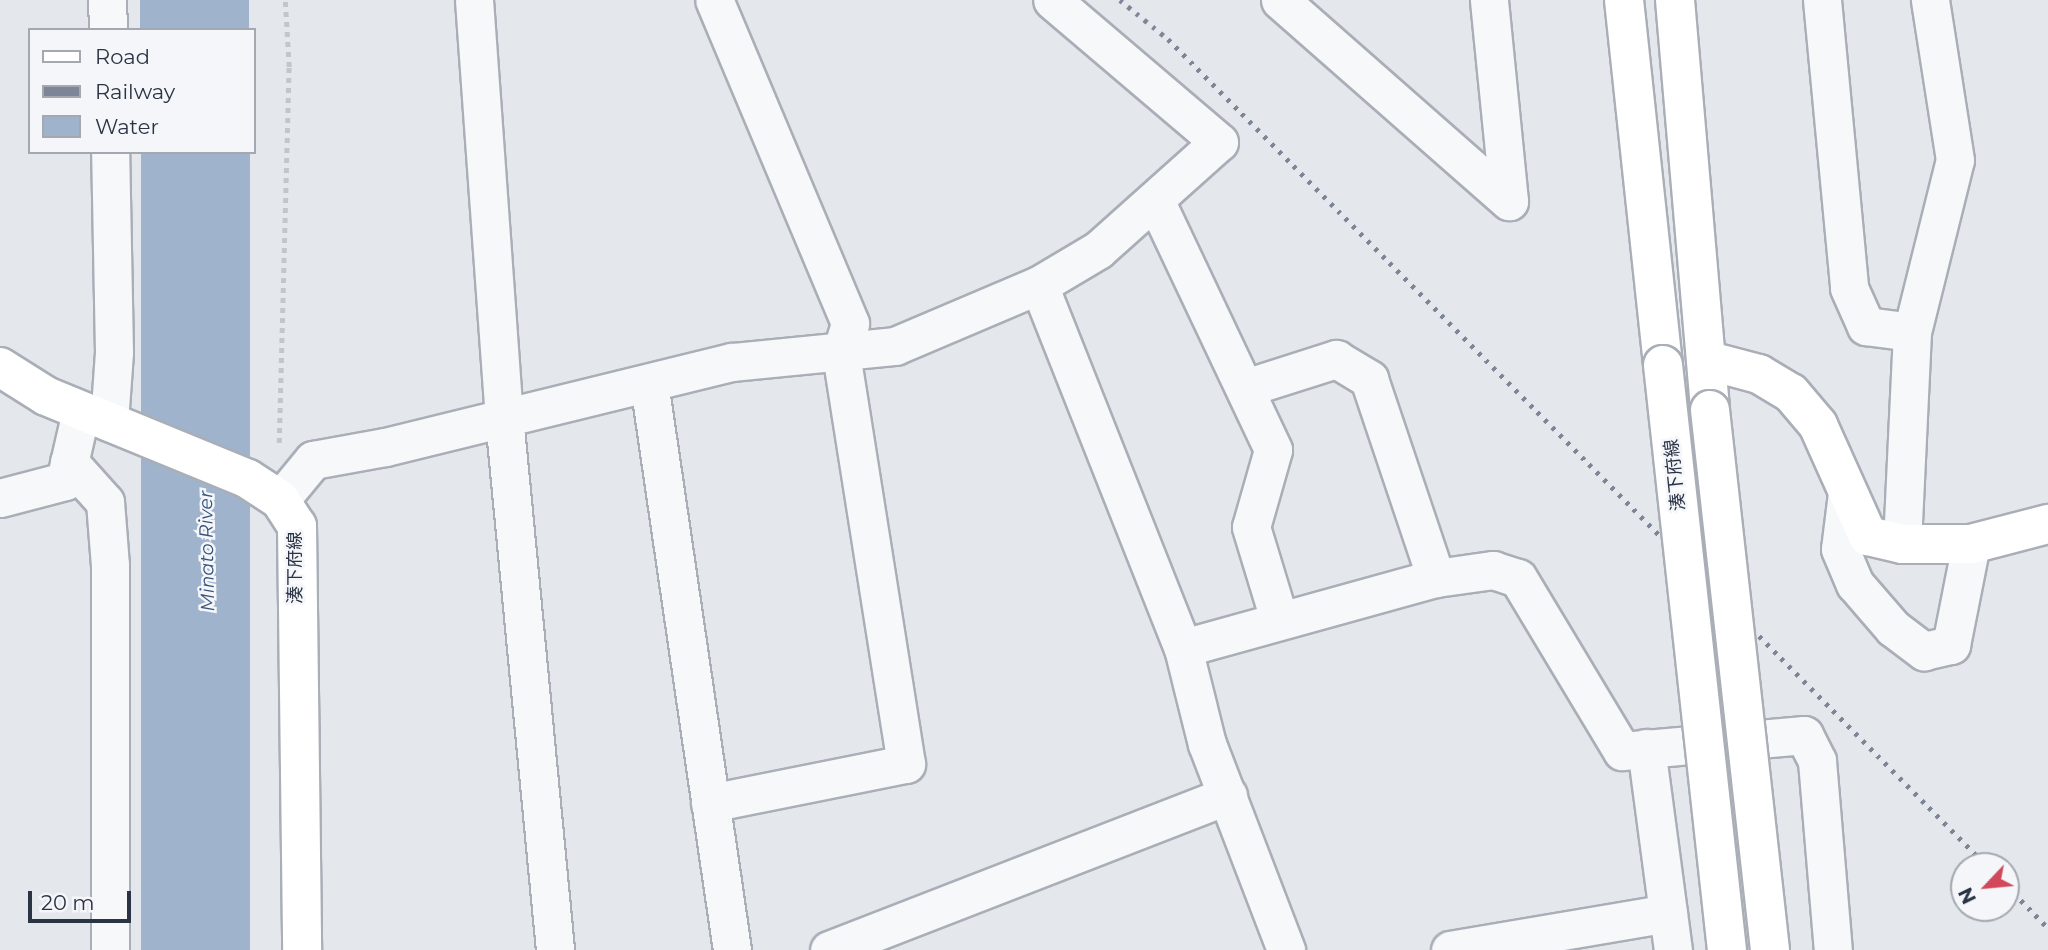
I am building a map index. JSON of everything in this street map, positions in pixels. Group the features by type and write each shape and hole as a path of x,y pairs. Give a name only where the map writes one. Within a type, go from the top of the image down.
{"main road":[{"name":"湊下府線","path":"1624,0 1727,950"},
{"path":"1675,0 1710,410 1770,950"},
{"path":"1706,360 1759,374 1791,393 1818,425 1868,536 1902,544 1970,544 2048,524"},
{"name":"湊下府線","path":"0,368 46,396 248,479 279,500 297,526 302,950"}],"street":[{"path":"107,0 108,28"},
{"path":"474,0 504,418 555,950"},
{"path":"710,803 906,764 841,354 850,323 713,0"},
{"path":"279,500 313,460 504,418 732,362 841,354 895,346 1039,285 1098,250 1156,202 1219,142 1052,0"},
{"path":"1297,8 1509,201 1489,0"},
{"path":"1822,0 1849,288 1866,326 1912,332"},
{"path":"1902,544 1912,332 1955,160 1930,0"},
{"path":"0,498 65,481 69,462 95,416 114,352 110,154"},
{"path":"1156,202 1273,450 1251,527 1279,619"},
{"path":"1039,285 1183,648 1207,744 1286,950"},
{"path":"1245,388 1336,359 1369,379 1436,579"},
{"path":"649,383 732,950"},
{"path":"69,462 105,502 110,565 110,950"},
{"path":"1847,493 1840,549 1855,584 1893,628 1924,651 1951,645 1970,544"},
{"path":"1183,648 1279,619 1436,579 1493,570 1518,578 1622,751 1804,735 1817,761 1833,950"},
{"path":"1646,748 1672,950"},
{"path":"829,950 1089,845 1228,795"},
{"path":"1450,950 1668,913"}],"path":[{"path":"279,500 289,67 285,0"}],"water":[{"path":"140,0 249,0 249,28 140,28"},
{"name":"Minato River","path":"141,154 250,154 250,950 141,950"}],"railway":[{"path":"1120,0 1168,39 1973,852"},
{"path":"2020,899 2048,928"}]}
